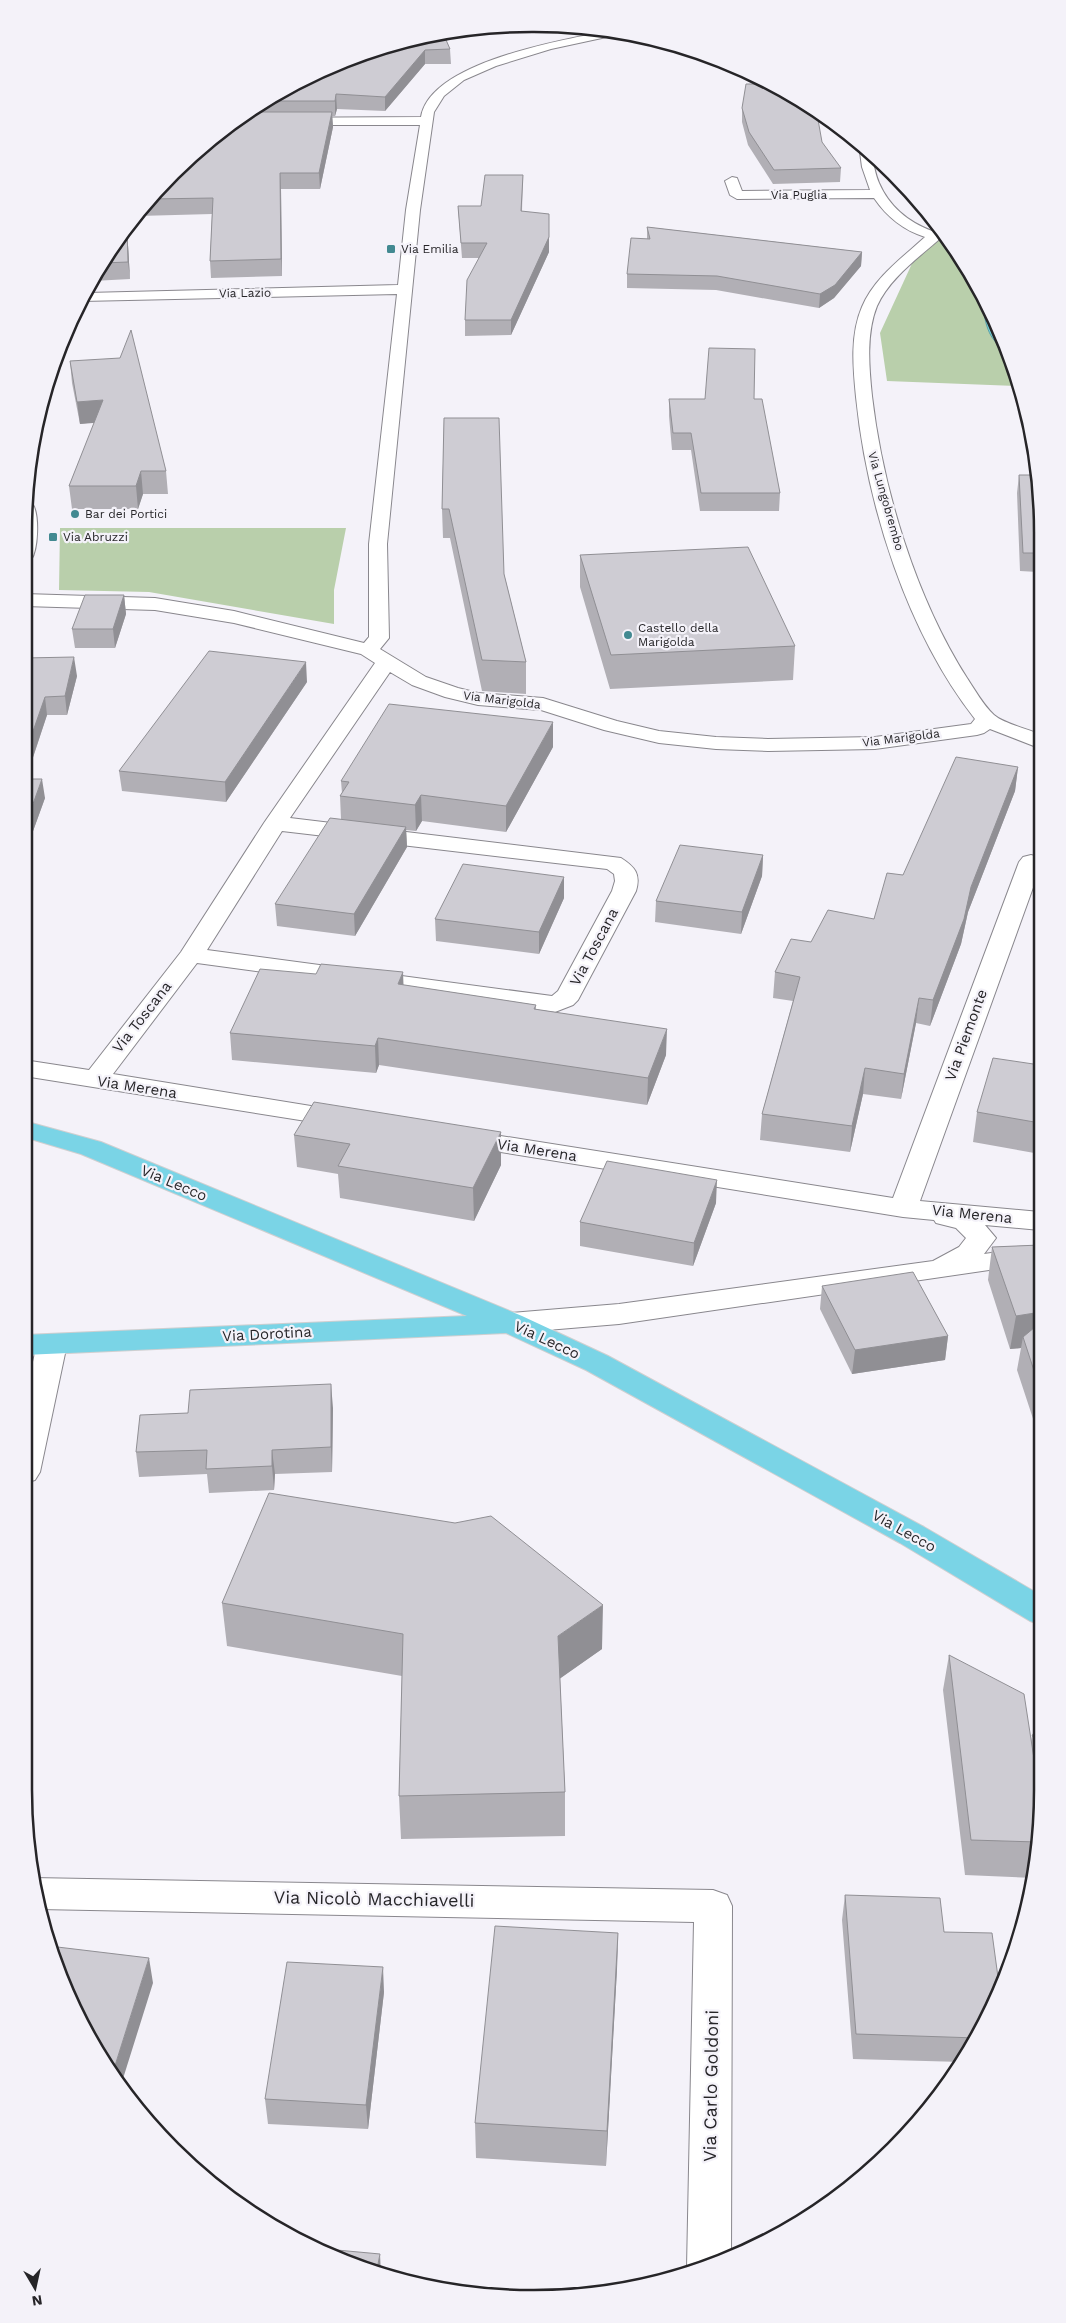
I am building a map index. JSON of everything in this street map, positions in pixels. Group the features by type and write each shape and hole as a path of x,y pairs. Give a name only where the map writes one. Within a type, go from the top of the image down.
{"main road":[{"name":"Via Lecco","path":"32,1131 91,1148 511,1323 606,1368 912,1535 1034,1607"},
{"name":"Via Dorotina","path":"38,1345 511,1323"}],"street":[{"path":"581,35 587,38"},
{"path":"377,656 379,638 378,544 425,121 428,112 440,94 460,78 523,53 594,37"},
{"path":"248,122 425,121"},
{"path":"867,161 870,177 877,194 901,221 921,233 934,233"},
{"name":"Via Puglia","path":"732,181 737,195 877,194"},
{"name":"Via Lungobrembo","path":"935,235 881,286 869,308 860,355 868,433 886,512 919,606 948,664 968,696 987,720"},
{"name":"Via Lazio","path":"92,297 406,289"},
{"name":"Via Marigolda","path":"32,600 156,604 234,617 377,656 419,681 452,693 478,699 543,704 611,726 650,734 716,743 768,745 875,743 977,729 987,720"},
{"name":"Via Toscana","path":"95,1080 191,955 275,823 377,656"},
{"path":"987,720 1034,740"},
{"name":"Via Toscana","path":"191,955 555,1004 564,1000 569,995 624,891 627,881 625,871 613,863 275,823"},
{"name":"Via Piemonte","path":"903,1208 1031,862"},
{"name":"Via Merena","path":"32,1069 371,1124"},
{"name":"Via Merena","path":"440,1134 903,1208 966,1222 982,1238 969,1253 935,1270"},
{"name":"Via Merena","path":"903,1208 1034,1220"},
{"name":"Via Merena","path":"511,1323 620,1314 1034,1256"},
{"path":"32,1399 38,1345"},
{"name":"Via Nicolò Macchiavelli","path":"43,1893 714,1906"},
{"name":"Via Carlo Goldoni","path":"709,2258 714,1906"}],"green space":[{"path":"938,240 982,312 1011,386 887,381 880,333 915,257"},
{"path":"60,528 346,528 334,590 334,624 149,592 59,590"}],"water":[{"path":"984,317 995,341 988,330"}],"building":[{"path":"446,40 450,49 425,50 385,97 336,94 335,101 281,101 312,84 372,59"},
{"path":"746,84 754,84 783,100 818,122 822,142 841,168 774,170 749,132 742,108"},
{"path":"263,112 332,112 319,173 280,173 281,259 210,261 213,198 161,199 203,157 228,136"},
{"path":"485,175 523,175 521,211 549,214 549,237 511,320 465,320 467,280 487,243 461,243 458,206 481,206"},
{"path":"647,227 862,252 835,285 820,294 717,276 627,274 631,238 650,239"},
{"path":"127,240 128,262 112,263"},
{"path":"131,330 166,471 141,471 136,486 69,486 103,400 77,402 70,361 120,358"},
{"path":"709,348 755,349 754,399 762,399 780,493 701,493 691,433 673,433 669,399 705,399"},
{"path":"444,418 499,418 504,574 526,662 482,660 449,509 442,509"},
{"path":"1019,475 1030,475 1034,553 1023,553"},
{"path":"748,547 795,646 611,655 580,555"},
{"path":"85,595 124,595 113,629 72,629"},
{"path":"209,651 306,662 225,782 119,771"},
{"path":"74,657 65,696 45,697 32,734 32,658"},
{"path":"389,704 553,722 506,806 421,795 415,805 340,796 349,782 341,781"},
{"path":"956,757 1018,767 971,887 964,919 933,1000 919,998 904,1074 865,1068 852,1126 762,1114 800,977 775,972 791,939 811,942 828,910 874,919 887,873 903,875"},
{"path":"32,779 42,779 32,807"},
{"path":"330,818 406,827 354,914 275,904"},
{"path":"680,845 763,855 742,912 656,901"},
{"path":"463,864 564,877 539,932 435,919"},
{"path":"321,964 403,972 398,984 536,1005 534,1009 667,1029 648,1078 378,1038 375,1046 230,1033 260,969 316,974"},
{"path":"993,1058 1034,1064 1034,1122 977,1112"},
{"path":"314,1102 501,1132 473,1188 338,1166 350,1144 294,1135"},
{"path":"607,1161 717,1180 694,1243 580,1222"},
{"path":"1034,1245 1034,1313 1016,1316 992,1247"},
{"path":"913,1272 948,1336 855,1350 822,1286"},
{"path":"1034,1328 1034,1371 1023,1337"},
{"path":"331,1384 331,1447 272,1450 272,1466 206,1469 207,1450 136,1452 140,1415 188,1413 190,1390"},
{"path":"269,1493 455,1523 491,1516 603,1605 558,1636 565,1792 399,1796 403,1634 222,1603"},
{"path":"949,1655 1024,1694 1034,1759 1030,1842 971,1840"},
{"path":"845,1895 940,1898 944,1932 992,1933 998,1975 982,2011 967,2038 856,2034"},
{"path":"495,1926 618,1933 607,2131 475,2123"},
{"path":"58,1947 149,1958 115,2065 84,2011"},
{"path":"287,1962 383,1967 366,2105 265,2099"},
{"path":"337,2250 380,2254 378,2266"}],"place":[{"name":"Via Emilia","path":"391,249"},
{"name":"Bar dei Portici","path":"75,514"},
{"name":"Via Abruzzi","path":"53,537"},
{"name":"Castello della Marigolda","path":"628,635"}]}
